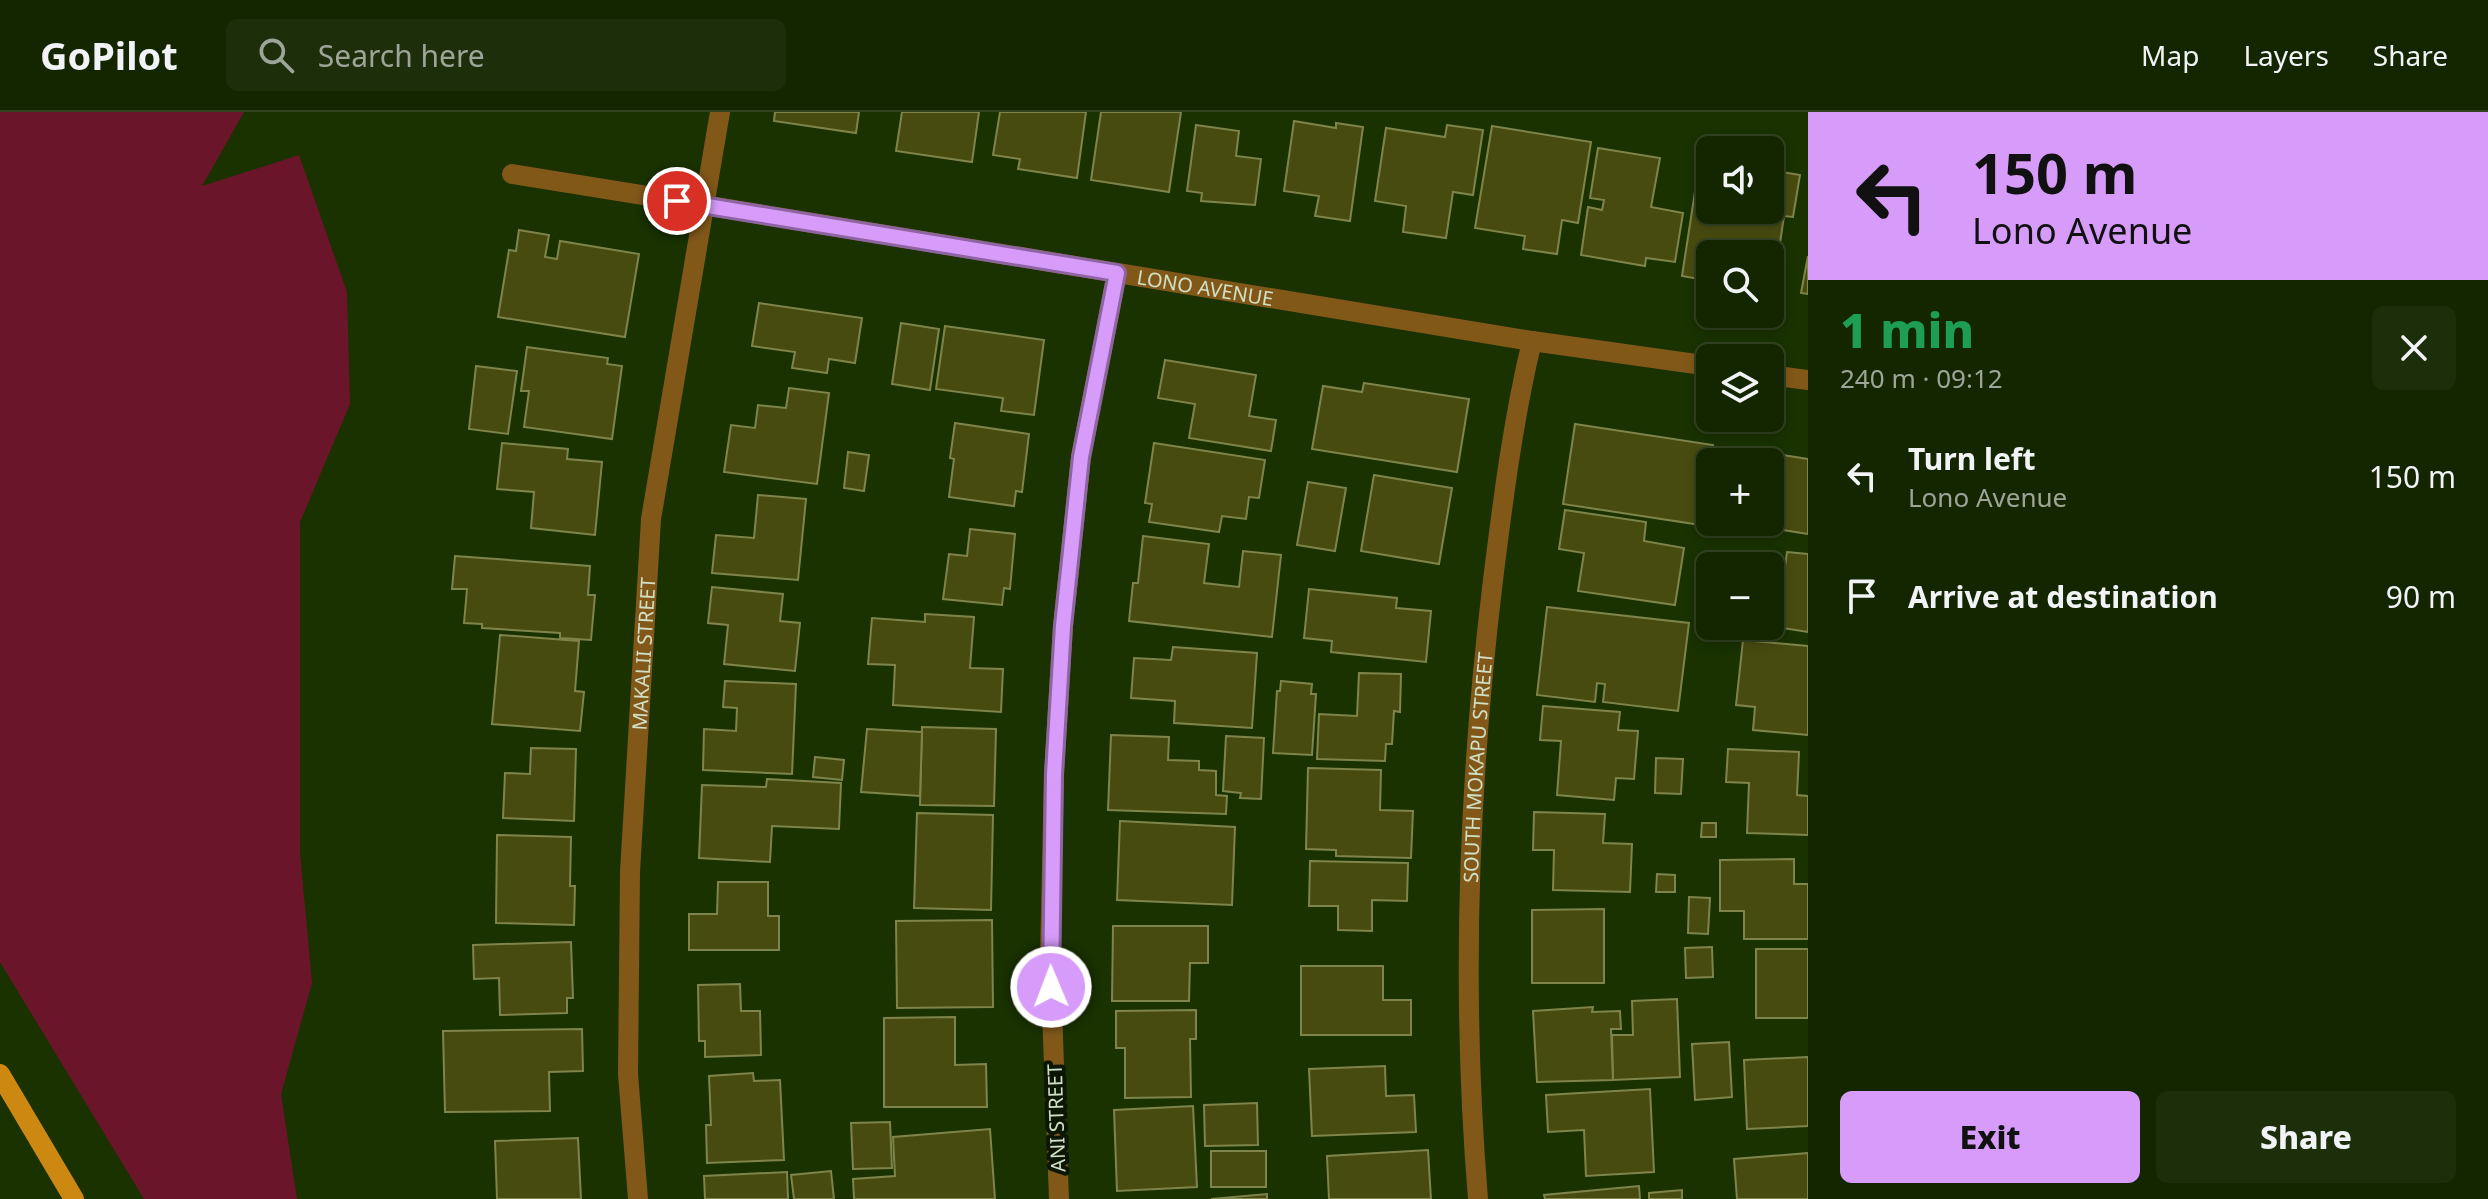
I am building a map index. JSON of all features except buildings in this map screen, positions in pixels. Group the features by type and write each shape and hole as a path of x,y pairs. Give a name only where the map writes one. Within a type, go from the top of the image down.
{"main road":[{"path":"0,1074 74,1199"}],"street":[{"name":"MAKALII STREET","path":"638,1199 628,1074 630,872 651,519 720,112"},
{"name":"LONO AVENUE","path":"512,174 1532,341 1696,364"},
{"name":"ANI STREET","path":"1059,1199 1050,957 1059,685 1081,457 1117,273"},
{"name":"SOUTH MOKAPU STREET","path":"1478,1199 1467,934 1480,686 1517,402 1532,341"},
{"path":"1784,377 1808,380"}],"shaded area":[{"path":"0,112 244,112 202,186 299,155 347,292 350,404 300,522 300,853 312,983 281,1094 297,1199 144,1199 0,962"}],"route":[{"path":"677,201 1117,273 1081,457 1063,626 1054,774 1051,987"}]}
